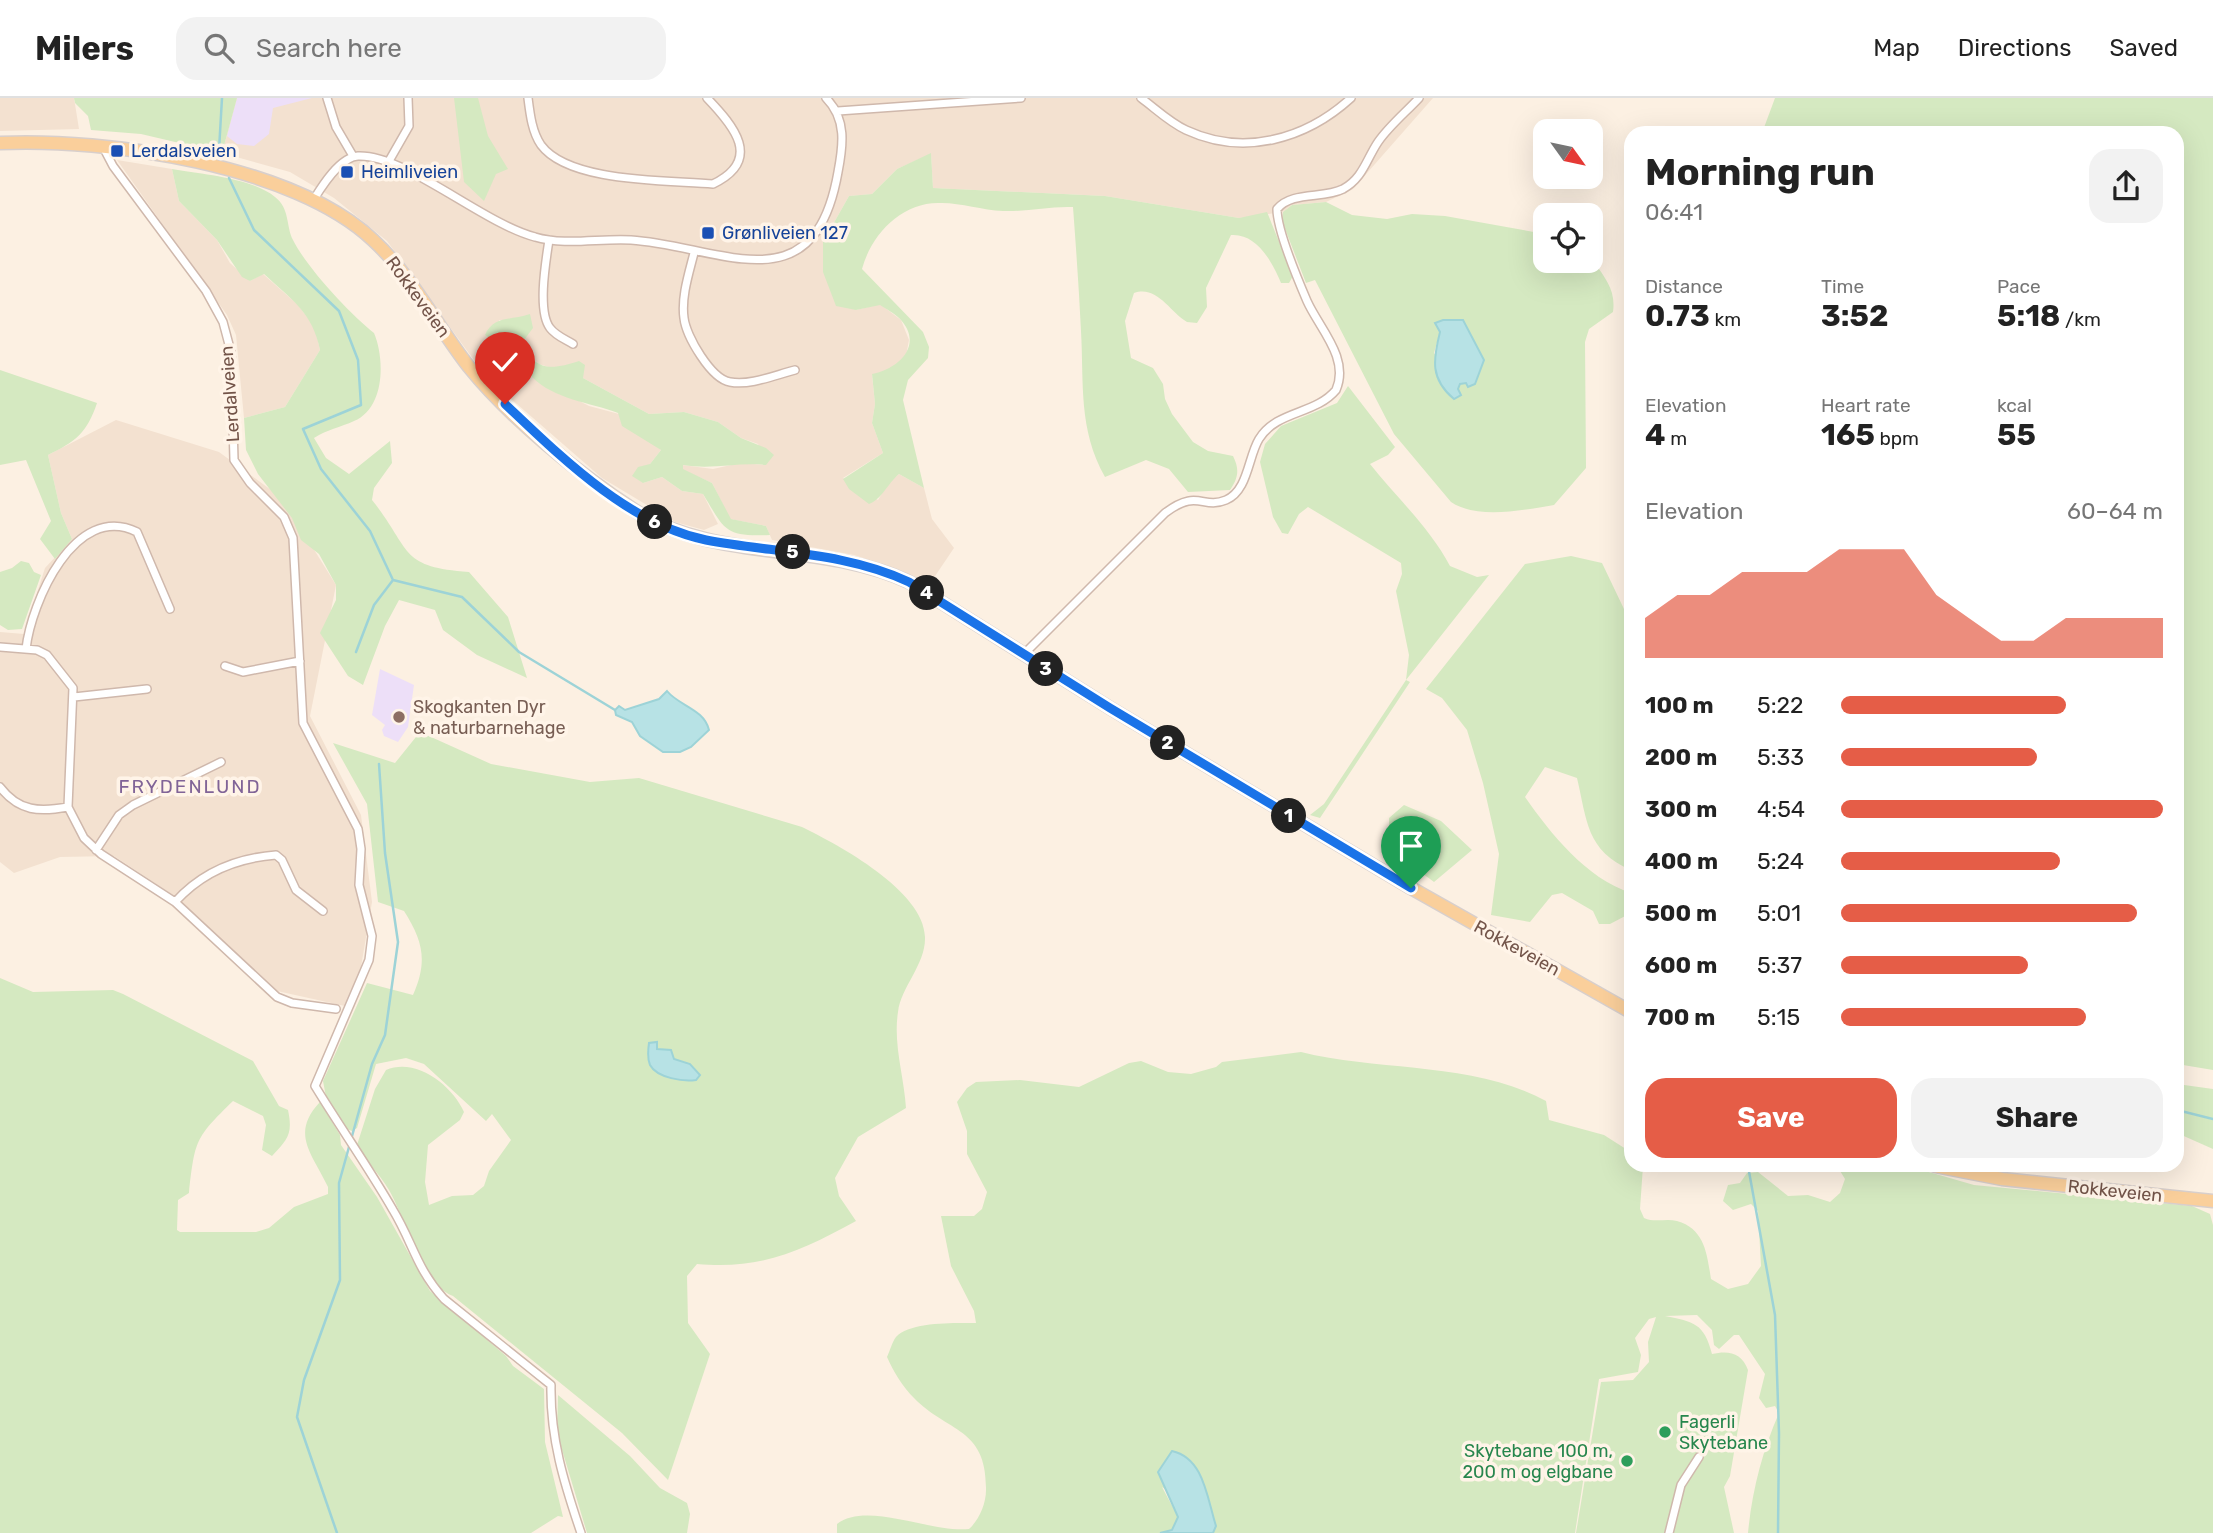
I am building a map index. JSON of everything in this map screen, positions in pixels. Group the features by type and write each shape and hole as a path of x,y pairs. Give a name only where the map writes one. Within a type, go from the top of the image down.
{"main road":[{"name":"Rokkeveien","path":"0,143 102,144 219,169 314,200 348,220 384,252 468,366 495,395 576,466 633,509 668,528 704,539 874,567 909,582 1023,654 1411,888 1624,1008"},
{"name":"Rokkeveien","path":"1966,1172 2002,1179 2213,1201"}],"street":[{"path":"327,98 336,127 353,156"},
{"path":"389,161 408,126 408,98"},
{"path":"528,98 536,135 542,146 554,157 578,170 713,184 736,167 739,138 728,120 707,98"},
{"path":"314,200 336,170 353,156 389,161 493,220 536,237 550,240 632,240 744,261 784,256 814,237 826,218 836,182 843,143 838,111 826,98"},
{"path":"838,111 1021,98"},
{"path":"1141,98 1186,130 1220,139 1266,143 1291,137 1319,124 1346,99"},
{"path":"1023,654 1165,513 1190,498 1225,501 1238,492 1259,439 1271,425 1286,416 1320,404 1336,390 1339,364 1308,302 1279,225 1277,209 1287,200 1332,195 1351,185 1361,175 1378,142 1419,98"},
{"name":"Lerdalveien","path":"102,144 113,166 206,290 223,322 231,352 234,460 250,483 284,517 293,537 305,729 351,814 359,839 359,885 372,936 371,947 348,1010 315,1086 395,1213 418,1266 430,1284 551,1385 551,1420 559,1470 581,1533"},
{"path":"550,240 544,303 548,326 559,337 573,344"},
{"path":"694,253 684,301 684,320 707,364 718,377 729,382 743,383 794,370"},
{"path":"26,649 31,620 48,579 73,546 96,531 127,527 137,531 170,609"},
{"path":"0,647 37,650 66,675 74,697 68,807 84,838 96,850 175,902 278,997 292,1003 336,1009"},
{"path":"225,666 243,672 300,661"},
{"path":"74,697 147,690"},
{"path":"96,850 119,815 133,805 221,761"},
{"path":"0,787 15,803 29,809 41,811 68,807"},
{"path":"175,902 206,874 250,859 276,855 282,860 296,890 323,911"},
{"path":"1669,1533 1681,1485 1699,1457"}],"shaded area":[{"path":"0,98 74,98 79,129 0,131"},
{"path":"237,98 1433,98 1353,189 1326,202 1292,205 1283,212 1239,218 1105,196 933,188 931,154 897,169 872,194 849,196 823,242 856,310 880,304 901,320 909,340 906,356 889,371 872,375 875,404 872,423 883,453 843,478 878,500 888,483 899,474 924,488 932,519 954,548 929,585 900,570 854,555 772,540 766,526 730,519 712,483 683,470 682,465 713,469 740,463 766,465 758,444 741,438 718,422 684,412 649,414 583,378 539,364 527,354 524,340 530,315 509,321 499,320 498,343 508,344 531,376 589,406 619,414 661,450 650,464 643,483 662,477 682,491 703,494 718,524 704,530 675,522 602,478 487,378 387,241 334,198 290,172 222,153"},
{"path":"237,98 312,98 273,108 269,134 254,146 237,144 227,136"},
{"path":"117,160 172,169 179,201 217,240 230,263 250,281 263,274 297,304 315,327 320,350 285,407 244,418 236,335 227,315"},
{"path":"116,420 219,452 282,498 336,585 310,716 361,815 372,902 354,1008 277,991 173,895 114,856 60,857 14,873 0,862 0,632 24,634 45,568 72,539 61,513 48,455"},
{"path":"380,669 414,685 408,727 398,742 384,736 382,730 385,725 372,715"}],"green space":[{"path":"74,98 237,98 222,153 141,134 91,130 88,116 75,103"},
{"path":"454,98 478,98 488,136 508,169 496,174 484,201 464,182"},
{"path":"1775,98 2213,98 2213,1070 2184,1065 2184,126 1765,126"},
{"path":"931,153 933,188 1105,196 1239,218 1267,212 1293,276 1289,283 1281,283 1268,258 1256,244 1249,239 1231,235 1206,288 1207,307 1197,323 1187,322 1162,300 1142,291 1134,293 1125,321 1131,358 1153,368 1163,384 1165,399 1172,414 1193,442 1208,451 1233,456 1237,474 1230,490 1188,492 1169,469 1146,460 1105,477 1096,459 1086,423 1073,207 1003,211 946,203 924,204 889,223 872,244 862,269 923,332 929,347 928,358 908,380 903,400 924,488 899,474 878,498 869,504 849,489 843,479 883,453 872,423 875,404 872,374 899,361 909,346 910,337 899,318 880,305 856,310 836,306 823,272 823,242 849,196 872,194 897,169"},
{"path":"172,169 240,181 265,191 280,201 293,240 308,264 342,303 374,333 381,369 377,394 372,405 364,415 354,421 314,438 326,458 349,474 390,441 392,463 374,488 372,500 409,553 418,560 446,570 469,572 508,617 527,678 477,655 443,630 435,610 399,600 385,626 363,685 348,676 320,633 336,600 336,585 319,554 301,540 292,518 258,474 246,450 244,418 285,407 320,350 317,337 300,308 264,274 250,281 242,277 217,240 179,201"},
{"path":"1326,202 1352,215 1387,219 1412,214 1445,216 1533,232 1533,273 1601,273 1611,291 1614,305 1613,312 1589,329 1585,342 1586,468 1554,505 1487,512 1462,508 1451,502 1394,434 1315,280 1306,283 1282,221 1283,212 1292,205","holes":["1440,332 1466,383 1460,384 1458,388 1434,353"]},
{"path":"530,314 533,328 524,340 532,358 538,363 552,367 579,361 585,365 583,378 649,414 684,412 718,422 741,438 766,448 774,455 766,465 683,465 683,469 712,483 731,519 766,526 770,535 734,532 716,516 703,494 682,491 662,477 643,483 632,476 638,467 650,464 661,450 622,426 618,413 561,395 540,384 508,344 498,343 485,335 498,321"},
{"path":"0,370 97,403 89,422 79,435 66,446 48,455 61,513 72,539 55,559 40,539 51,521 26,460 0,465"},
{"path":"1348,386 1395,447 1388,455 1370,464 1423,526 1450,566 1477,577 1489,575 1406,680 1409,655 1396,591 1402,574 1401,563 1308,507 1299,514 1288,534 1282,533 1273,517 1260,462 1265,444 1281,426 1337,403"},
{"path":"1571,556 1602,563 1624,609 1624,866 1605,854 1591,833 1577,778 1545,767 1525,797 1546,826 1571,853 1599,877 1624,890 1624,917 1610,924 1599,924 1593,911 1562,893 1552,895 1530,922 1491,915 1499,854 1483,783 1467,730 1442,698 1426,689 1525,564"},
{"path":"21,561 29,563 34,572 41,575 22,629 8,630 0,625 0,572"},
{"path":"1406,680 1410,682 1320,818 1310,815 1324,804"},
{"path":"420,732 491,764 590,782 639,778 802,827 837,845 877,872 911,903 921,920 925,937 922,957 900,1003 897,1024 906,1108 858,1137 835,1178 839,1196 856,1221 780,1256 741,1264 697,1264 687,1276 688,1323 710,1354 668,1480 622,1433 441,1289 422,1264 389,1190 357,1145 375,1089 386,1070 409,1067 421,1070 442,1083 464,1112 460,1120 428,1145 425,1182 429,1205 452,1196 473,1195 484,1186 489,1171 511,1140 492,1114 486,1121 424,1064 406,1058 376,1064 357,1128 352,1131 347,1129 326,1097 323,1081 367,983 413,995 422,961 416,932 404,911 378,902 367,804 333,743 395,763"},
{"path":"1404,805 1441,821 1472,850 1434,882 1401,856 1392,841 1389,818"},
{"path":"0,978 33,992 113,990 123,994 253,1061 279,1106 288,1110 288,1136 272,1156 262,1150 266,1125 263,1116 233,1101 211,1124 196,1150 189,1193 178,1200 177,1230 180,1232 256,1232 269,1228 294,1207 328,1194 328,1187 311,1154 305,1134 311,1113 320,1102 340,1135 341,1145 377,1197 430,1291 506,1356 513,1366 544,1389 545,1442 563,1517 558,1516 531,1533 0,1533"},
{"path":"1301,1052 1487,1079 1546,1101 1549,1120 1604,1135 1624,1148 1624,1172 1643,1172 1640,1209 1644,1218 1677,1221 1694,1230 1703,1244 1711,1279 1728,1289 1748,1284 1761,1266 1758,1211 1751,1204 1733,1210 1723,1201 1728,1185 1740,1183 1747,1173 1758,1172 1788,1196 1808,1195 1830,1202 1840,1193 1845,1179 1841,1172 1929,1172 1974,1185 2192,1206 2210,1214 2213,1225 2213,1533 1748,1533 1759,1472 1779,1413 1775,1406 1766,1408 1759,1398 1765,1374 1739,1335 1734,1335 1719,1349 1714,1345 1712,1330 1697,1315 1665,1316 1691,1322 1705,1336 1712,1354 1734,1354 1748,1370 1730,1476 1724,1487 1734,1533 1576,1533 1601,1382 1633,1380 1649,1362 1648,1342 1656,1317 1649,1319 1635,1338 1641,1355 1638,1372 1599,1379 1575,1533 1213,1533 1215,1526 1162,1487 1178,1517 1172,1530 1160,1533 837,1533 837,1524 850,1518 865,1516 936,1527 969,1529 983,1506 986,1495 985,1469 973,1442 914,1398 887,1357 896,1337 912,1328 934,1324 976,1323 974,1311 951,1266 941,1216 974,1216 982,1209 987,1192 967,1154 967,1131 957,1102 967,1088 976,1082 1020,1080 1079,1087 1129,1063 1141,1061 1168,1072 1191,1074 1216,1067 1222,1062"},
{"path":"2184,1085 2213,1089 2213,1149 2184,1136"},
{"path":"558,1395 630,1456 660,1488 687,1503 690,1514 687,1533 587,1533 557,1433"}],"water":[{"path":"1443,320 1463,320 1484,360 1475,384 1468,387 1466,383 1460,384 1458,389 1461,395 1454,399 1441,384 1435,368 1440,332 1435,323"},
{"path":"667,691 697,712 709,730 691,747 680,752 663,752 640,736 632,722 616,715 615,710 619,706 625,710 659,699"},
{"path":"657,1042 657,1049 671,1050 674,1059 690,1064 700,1075 696,1080 671,1078 653,1069 648,1060 649,1043"},
{"path":"1172,1451 1183,1455 1198,1470 1216,1526 1213,1533 1160,1533 1172,1530 1178,1517 1158,1472"}],"waterway":[{"path":"219,150 222,98"},
{"path":"229,178 254,230 339,311 358,360 361,405 303,429 321,469 370,531 393,580 374,605 356,652"},
{"path":"393,580 462,597 519,652 615,710"},
{"path":"337,1533 297,1417 304,1380 340,1280 339,1183 372,1064 385,1035 398,942 385,853 379,764"},
{"path":"2184,1112 2213,1119"},
{"path":"1749,1172 1775,1315 1779,1433 1778,1533"}],"place":[{"name":"Lerdalsveien","path":"117,151"},
{"name":"Heimliveien","path":"347,172"},
{"name":"Grønliveien 127","path":"708,233"},
{"name":"Skogkanten Dyr & naturbarnehage","path":"399,717"},
{"name":"Fagerli Skytebane","path":"1665,1432"},
{"name":"Skytebane 100 m, 200 m og elgbane","path":"1627,1461"}],"district":[{"name":"FRYDENLUND","path":"190,786"}],"route":[{"path":"505,404 608,492 651,520 704,539 874,567 909,582 1110,708 1411,888"}]}
